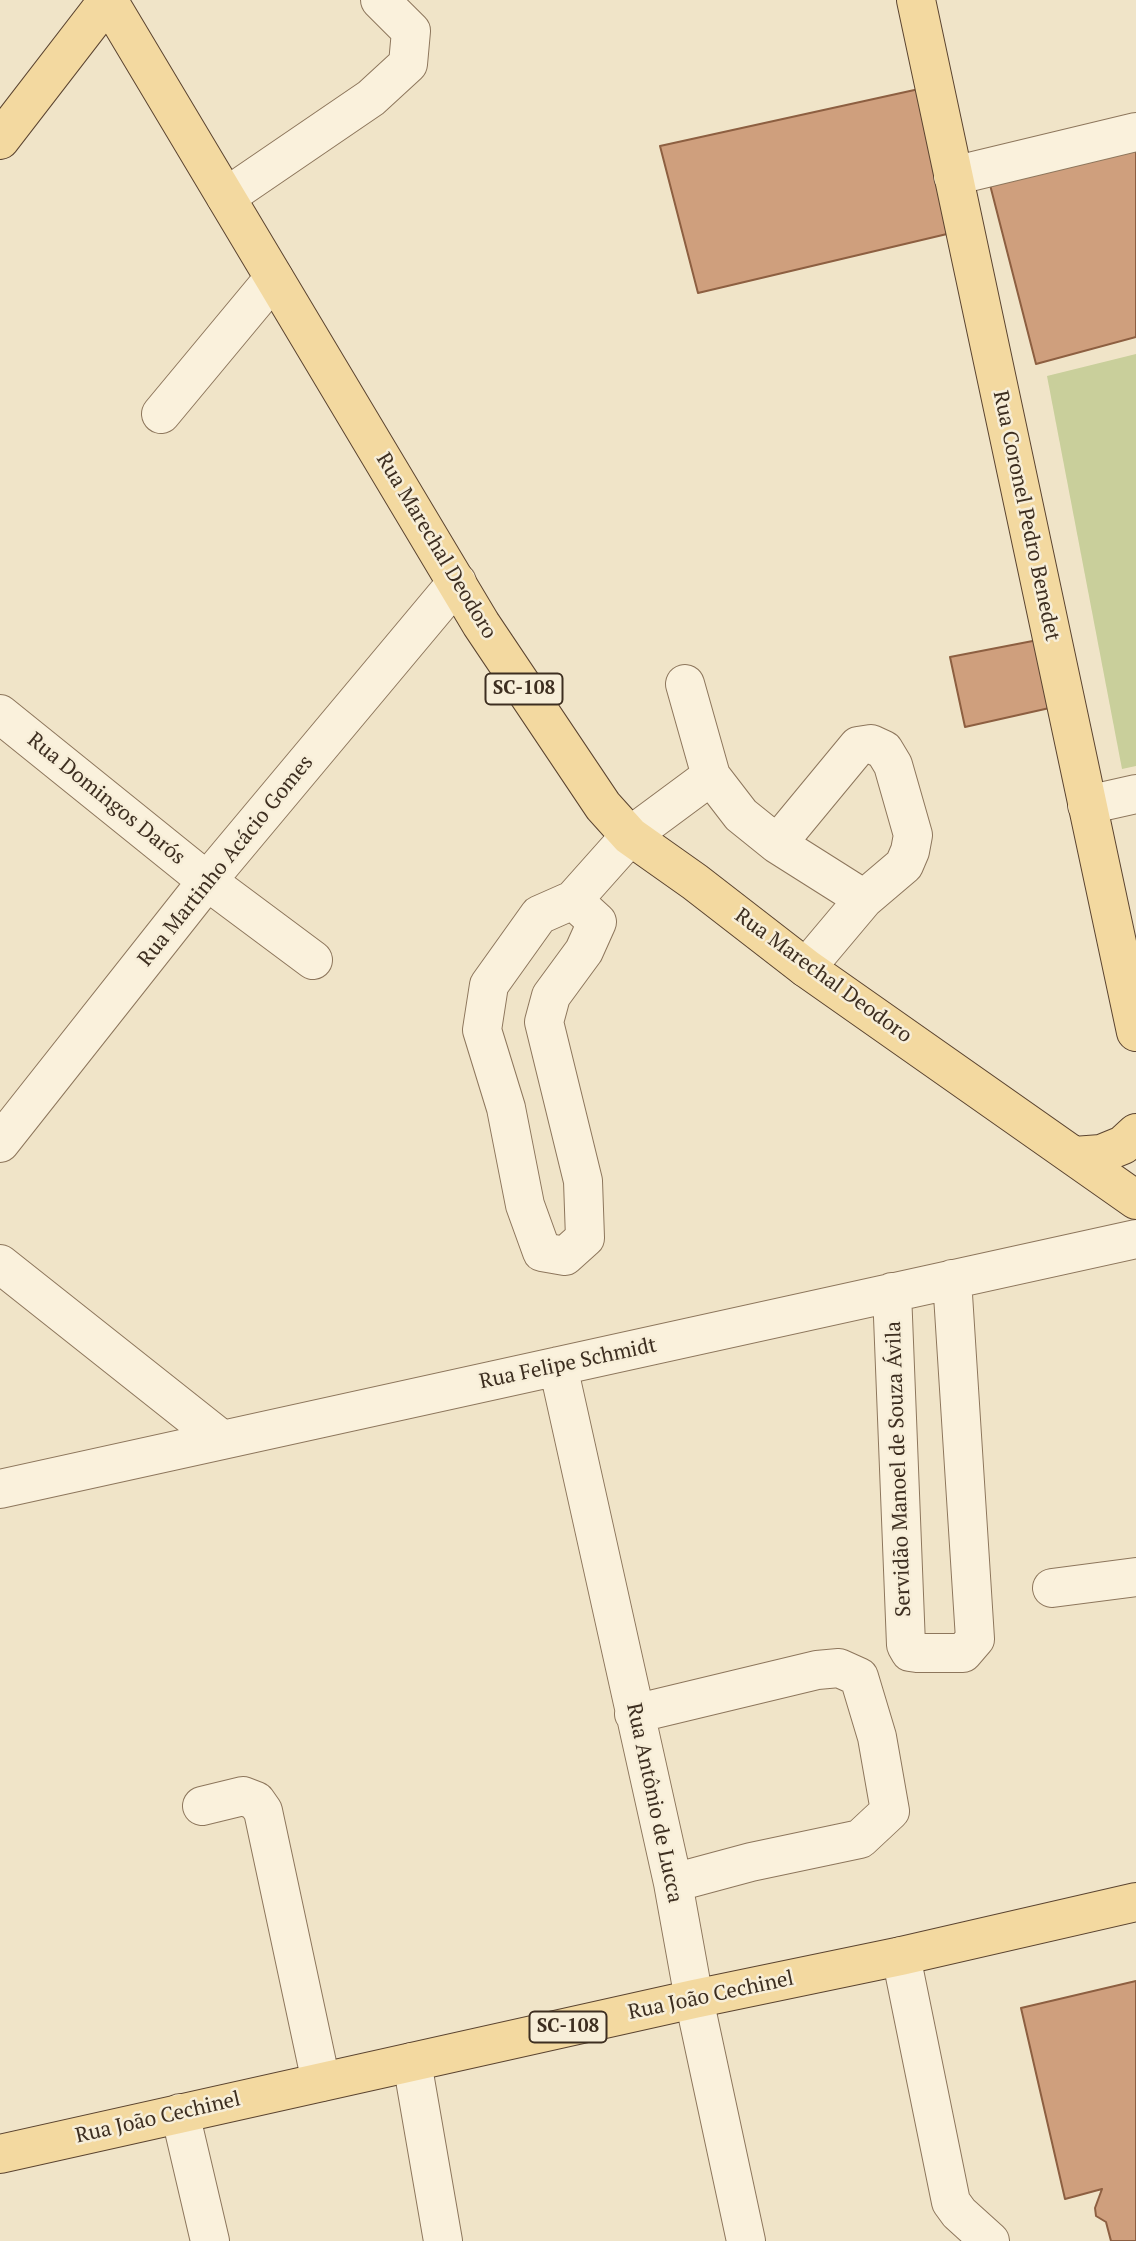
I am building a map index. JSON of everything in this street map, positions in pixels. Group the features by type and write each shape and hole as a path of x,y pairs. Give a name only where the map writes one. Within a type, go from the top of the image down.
{"main road":[{"path":"0,140 108,0"},
{"name":"Rua Marechal Deodoro","path":"108,0 481,624 603,806 630,835 806,968 1136,1200"},
{"name":"Rua Coronel Pedro Benedet","path":"916,0 1136,1032"},
{"path":"1074,1156 1101,1154 1123,1145 1136,1133"},
{"name":"Rua João Cechinel","path":"0,2154 1136,1902"}],"street":[{"path":"226,197 371,98 408,64 411,32 380,0"},
{"path":"953,176 1136,132"},
{"path":"161,414 274,278"},
{"name":"Rua Martinho Acácio Gomes","path":"0,1143 207,881 457,583"},
{"path":"685,684 711,776 741,815 777,844 863,900"},
{"name":"Rua Domingos Darós","path":"0,714 207,881 313,960"},
{"path":"777,844 858,746 871,744 884,750 893,765 913,835 910,852 904,865 863,900 806,968"},
{"path":"573,900 597,922 584,951 551,996 544,1022 583,1181 585,1238 565,1256 542,1252 525,1205 506,1108 482,1030 489,985 540,915 573,900 630,835 711,776"},
{"path":"1087,805 1136,794"},
{"name":"Rua Felipe Schmidt","path":"0,1489 1136,1239"},
{"path":"0,1264 222,1440"},
{"name":"Servidão Manoel de Souza Ávila","path":"892,1292 906,1645 910,1652 917,1653 963,1653 975,1639 952,1279"},
{"name":"Rua Antônio de Lucca","path":"558,1366 673,1883 694,1999 746,2241"},
{"path":"1052,1588 1136,1577"},
{"path":"634,1714 817,1670 839,1668 859,1677 877,1737 890,1811 860,1839 751,1862 673,1883"},
{"path":"202,1806 243,1796 256,1801 263,1811 321,2082"},
{"path":"901,1956 951,2202 990,2241"},
{"path":"412,2062 443,2241"},
{"path":"180,2113 210,2241"}],"green space":[{"path":"1136,354 1136,766 1122,769 1047,376"}],"building":[{"path":"919,89 947,234 698,293 660,146"},
{"path":"1136,146 1136,337 1036,364 988,177"},
{"path":"1043,639 1054,707 965,727 950,657"},
{"path":"1136,1981 1136,2241 1111,2241 1106,2222 1096,2216 1095,2208 1102,2189 1065,2199 1021,2008"}]}
